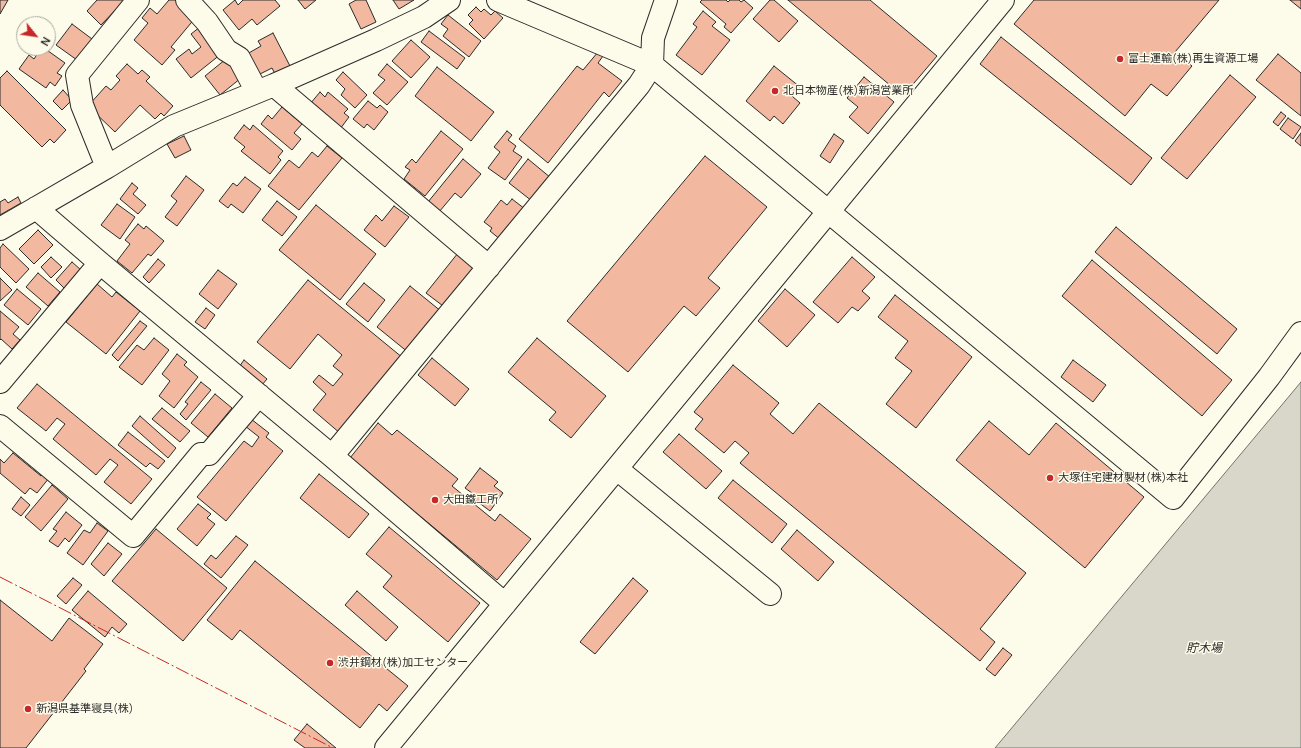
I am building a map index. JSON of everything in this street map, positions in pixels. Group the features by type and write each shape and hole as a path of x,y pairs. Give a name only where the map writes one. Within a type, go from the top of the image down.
{"street":[{"path":"107,167 82,105 77,75 138,0"},
{"path":"187,0 207,22 226,50 239,58 266,89 489,267"},
{"path":"0,228 107,167 174,126 266,89 376,40 424,17 449,0"},
{"path":"498,0 652,65 1173,498 1269,377 1301,333"},
{"path":"332,456 639,85 652,65 653,38 666,0"},
{"path":"386,748 1003,0"},
{"path":"36,208 332,456 505,604"},
{"path":"0,382 100,263"},
{"path":"0,426 133,536 201,454 209,454 258,395"},
{"path":"616,469 770,594"}],"water":[{"name":"貯木場","path":"1301,382 1301,748 995,748"}],"building":[{"path":"0,0 8,0 0,14"},
{"path":"97,0 125,0 101,25 87,11"},
{"path":"169,0 175,0 196,17 171,47 175,50 162,65 134,40 148,23 142,18 150,8 157,14"},
{"path":"235,0 238,5 243,0 275,0 280,6 257,25 252,19 239,30 223,10"},
{"path":"298,0 316,0 305,9"},
{"path":"356,0 366,0 376,22 361,29 349,4"},
{"path":"393,0 414,0 399,9"},
{"path":"702,0 726,0 728,2 730,0 739,0 741,2 744,0 753,8 731,33 724,27 726,24 700,2"},
{"path":"770,0 774,0 798,21 779,42 753,19"},
{"path":"788,0 870,0 937,56 903,96"},
{"name":"富士運輸(株)再生資源工場","path":"1034,0 1219,0 1175,52 1192,66 1167,96 1151,84 1125,116 1014,24"},
{"path":"1290,0 1301,0 1301,9"},
{"path":"476,7 481,12 484,9 491,15 495,11 503,18 484,39 469,24 473,20 468,15"},
{"path":"703,11 716,22 712,26 730,40 702,75 676,55 697,27 693,24"},
{"path":"448,15 481,41 469,57 443,36 448,29 441,24"},
{"path":"72,24 92,39 77,60 56,45"},
{"path":"200,27 221,54 191,78 176,59 189,49 192,54 201,47 191,34"},
{"path":"429,31 465,58 457,69 421,42"},
{"path":"273,33 290,66 275,74 272,68 258,75 247,54 261,46 258,41"},
{"path":"1001,37 1152,158 1131,185 980,64"},
{"path":"411,40 430,57 411,78 392,61"},
{"path":"598,52 603,56 598,63 622,81 609,97 604,92 548,163 519,139 577,66 583,70"},
{"path":"1278,54 1301,73 1301,116 1256,80"},
{"path":"28,56 34,59 36,56 55,56 65,63 57,73 62,76 55,86 50,82 46,88 19,69"},
{"path":"226,59 241,78 220,95 205,76"},
{"path":"127,64 138,74 142,70 150,77 146,81 173,106 164,116 161,113 155,119 140,105 115,132 88,106 106,86 111,90 120,80 116,76"},
{"path":"387,64 408,82 387,105 373,93 385,80 378,75"},
{"name":"北日本物産(株)新潟営業所","path":"774,66 800,87 792,96 800,103 783,124 774,116 770,121 746,101"},
{"path":"437,67 494,112 471,141 415,96"},
{"path":"7,71 66,130 54,143 50,139 42,147 0,105 0,78"},
{"path":"343,72 367,95 355,108 341,95 345,89 336,80"},
{"path":"1230,75 1256,97 1187,179 1161,158"},
{"path":"864,77 894,102 868,134 849,117 858,107 847,98"},
{"path":"63,90 72,100 62,110 53,101"},
{"path":"320,92 325,97 328,92 348,109 344,113 349,117 340,129 310,104"},
{"path":"368,101 377,108 380,105 388,112 374,130 367,124 364,128 353,119"},
{"path":"282,107 302,124 294,133 301,139 292,150 261,124 268,115 272,119"},
{"path":"1281,112 1286,116 1278,126 1273,122"},
{"path":"1288,118 1301,127 1293,139 1280,129"},
{"path":"244,125 250,130 253,125 283,151 278,157 281,160 270,174 241,151 245,147 234,138"},
{"path":"441,131 463,149 425,196 404,179 410,170 405,167 412,159 416,163"},
{"path":"507,131 512,135 508,140 516,146 513,151 522,157 505,180 488,168 500,152 494,147"},
{"path":"1301,133 1301,146 1295,141"},
{"path":"834,134 844,141 830,163 820,156"},
{"path":"184,136 191,150 175,158 167,144"},
{"path":"327,146 342,158 299,210 268,186 289,160 299,168 312,152 318,157"},
{"path":"705,156 767,207 708,278 720,288 696,316 684,306 628,372 567,321"},
{"path":"463,159 481,174 461,198 455,193 439,212 428,202"},
{"path":"528,159 551,178 532,201 509,183"},
{"path":"186,176 204,190 177,226 165,217 177,201 171,196"},
{"path":"245,177 261,189 243,213 231,204 228,208 219,201 233,183 237,186"},
{"path":"132,183 138,188 133,194 146,205 138,214 120,199"},
{"path":"18,197 21,203 0,215 0,202 5,199 8,203"},
{"path":"512,199 525,209 501,240 490,231 492,228 484,222 501,200 507,205"},
{"path":"277,201 297,217 282,236 262,220"},
{"path":"117,204 135,217 120,239 101,225"},
{"path":"316,205 376,254 340,300 279,250"},
{"path":"394,206 409,217 385,247 364,230 376,215 382,221"},
{"path":"138,224 144,229 146,226 164,241 151,256 148,254 132,273 117,261 130,244 125,240"},
{"path":"1116,227 1237,329 1217,354 1095,252"},
{"path":"38,230 53,245 34,264 19,249"},
{"path":"3,244 29,269 16,283 0,267 0,248"},
{"path":"458,253 478,269 447,309 426,293"},
{"path":"51,257 62,267 51,278 41,267"},
{"path":"852,257 875,277 862,291 870,298 858,311 852,307 838,323 813,302"},
{"path":"158,259 165,265 149,283 143,277"},
{"path":"1092,260 1232,380 1202,416 1062,296"},
{"path":"72,262 81,270 65,289 56,280"},
{"path":"218,270 237,284 218,309 199,294"},
{"path":"38,273 60,292 48,306 26,287"},
{"path":"0,278 12,290 0,301"},
{"path":"308,280 403,358 341,434 313,410 326,394 313,382 319,375 333,386 343,374 333,366 342,355 318,334 290,369 257,342"},
{"path":"364,283 385,300 368,322 346,304"},
{"path":"97,284 112,297 116,292 140,311 106,354 66,322"},
{"path":"410,286 442,312 409,353 377,327"},
{"path":"17,289 41,309 28,325 4,305"},
{"path":"785,289 815,315 787,347 758,321"},
{"path":"895,295 972,357 916,428 886,404 912,371 895,358 908,341 878,317"},
{"path":"206,308 215,315 205,329 195,322"},
{"path":"0,311 19,327 13,334 20,340 12,349 1,339 0,340"},
{"path":"140,321 147,326 118,361 112,355"},
{"path":"154,338 169,350 142,385 119,367 137,345 144,350"},
{"path":"537,338 606,396 571,438 549,420 556,412 508,372"},
{"path":"177,354 187,362 184,365 198,377 174,408 159,396 170,381 162,374"},
{"path":"432,358 469,389 455,406 418,375"},
{"path":"244,360 267,379 262,385 239,367"},
{"path":"1073,360 1106,385 1093,402 1061,377"},
{"path":"733,365 779,403 770,414 793,434 819,403 1026,573 980,629 995,642 980,661 740,463 749,453 735,441 724,453 695,429 703,419 694,412"},
{"path":"201,382 211,390 186,420 180,414 188,404 185,402"},
{"path":"37,384 152,479 131,504 104,482 118,465 110,459 96,475 53,439 65,424 57,418 46,431 17,408"},
{"path":"215,394 232,408 208,437 191,423"},
{"path":"162,408 190,431 180,442 152,419"},
{"path":"140,416 176,448 168,458 132,426"},
{"path":"251,419 269,433 266,437 283,451 226,521 197,497 244,441 252,447 259,437 245,426"},
{"name":"大塚住宅建材製材(株)本社","path":"989,421 1029,455 1056,423 1144,497 1085,568 956,460"},
{"name":"大田鐵工所","path":"378,423 392,435 397,430 458,479 452,486 495,521 500,514 531,539 497,580 350,458"},
{"path":"128,432 165,461 158,469 150,463 146,467 118,445"},
{"path":"679,434 722,471 706,489 663,452"},
{"path":"13,453 41,476 43,473 49,478 37,493 30,488 25,494 0,473 0,459 4,463"},
{"path":"480,468 498,482 494,486 503,493 490,511 474,499 476,496 465,488"},
{"path":"319,474 369,514 349,538 300,498"},
{"path":"733,480 787,524 772,543 718,498"},
{"path":"52,485 68,499 41,531 25,517"},
{"path":"21,497 30,505 21,516 12,509"},
{"path":"198,504 211,514 207,518 215,524 197,546 177,529"},
{"path":"66,512 82,525 69,542 65,538 58,547 49,541 57,531 53,529"},
{"path":"97,523 108,531 83,565 67,553 84,530 90,533"},
{"path":"389,527 480,603 448,642 383,587 392,576 366,554"},
{"path":"156,529 227,588 183,641 112,581"},
{"path":"797,530 834,562 818,581 781,549"},
{"path":"236,536 248,545 221,578 204,564 211,555 216,559"},
{"path":"108,543 122,554 104,576 91,564"},
{"name":"渋井鋼材(株)加工センター","path":"255,561 408,686 387,711 379,704 360,728 240,630 232,640 207,620"},
{"path":"73,578 82,585 66,604 57,596"},
{"path":"633,578 648,591 595,654 580,642"},
{"path":"88,591 127,624 119,633 112,627 105,637 72,610"},
{"path":"357,591 398,627 386,641 345,605"},
{"name":"新潟県基準寝具(株)","path":"0,600 52,641 69,618 103,644 84,669 86,671 26,748 0,748"},
{"path":"1003,648 1012,655 995,676 986,669"},
{"path":"307,724 336,748 305,748 294,740"}],"power":[{"path":"0,577 333,748"}],"place":[{"name":"富士運輸(株)再生資源工場","path":"1120,59"},
{"name":"北日本物産(株)新潟営業所","path":"775,91"},
{"name":"大塚住宅建材製材(株)本社","path":"1050,478"},
{"name":"大田鐵工所","path":"435,500"},
{"name":"渋井鋼材(株)加工センター","path":"330,663"},
{"name":"新潟県基準寝具(株)","path":"28,709"}]}
